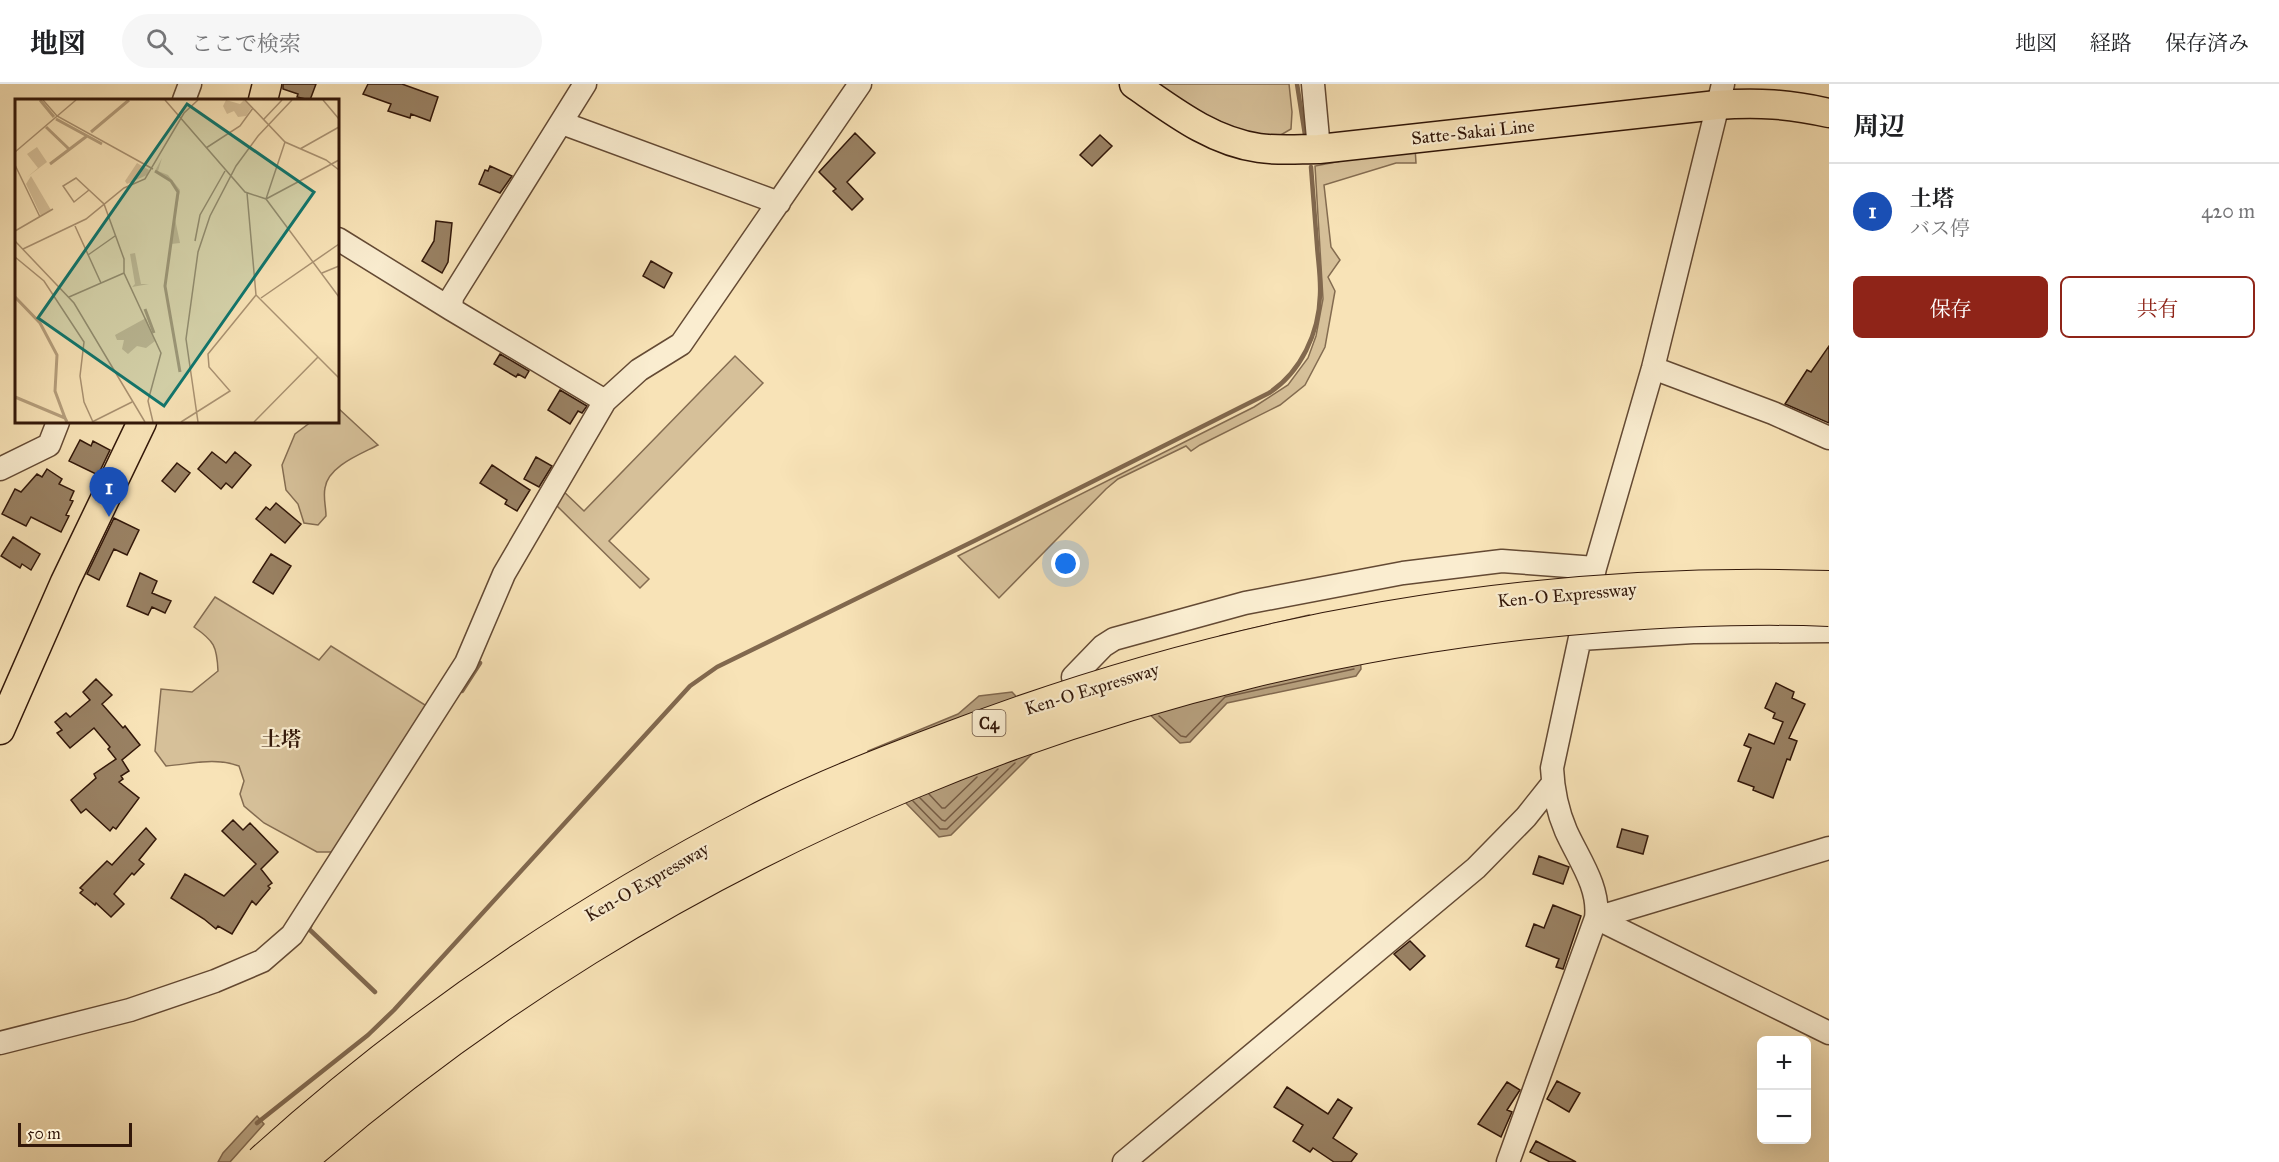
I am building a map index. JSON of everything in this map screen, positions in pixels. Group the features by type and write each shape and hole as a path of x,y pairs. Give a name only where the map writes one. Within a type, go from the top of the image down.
{"highway":[{"name":"Ken-O Expressway","path":"261,1162 374,1066 459,1001 547,940 634,888 758,820 891,760 1012,714 1146,671 1267,641 1384,618 1515,598 1639,588 1760,585 1829,587"},
{"name":"Ken-O Expressway","path":"299,1162 390,1086 473,1024 562,964 658,907 773,846 901,786 1023,740 1154,698 1274,666 1418,637 1533,621 1666,611 1794,608 1829,610"}],"main road":[{"path":"263,99 267,84"},
{"name":"Satte-Sakai Line","path":"1134,84 1196,127 1227,141 1261,149 1319,149 1720,94 1829,113"},
{"path":"0,730 65,582 142,423"}],"street":[{"path":"184,99 190,84"},
{"path":"451,309 452,297 585,84"},
{"path":"0,1043 130,1010 215,981 262,961 292,935 437,723 466,663 504,574 605,401 639,370 681,344 861,84"},
{"path":"1313,84 1319,149"},
{"path":"1508,1162 1596,918 1598,907 1595,895 1565,829 1556,801 1552,768 1595,568 1653,368 1720,94"},
{"path":"562,123 779,203"},
{"path":"339,240 605,401"},
{"path":"1653,368 1773,413 1829,438"},
{"path":"0,469 49,445 58,423"},
{"path":"1073,677 1103,646 1114,639 1245,603 1403,573 1502,561 1595,568"},
{"path":"1580,639 1693,632 1829,631"},
{"path":"1124,1162 1476,868 1526,817 1553,783"},
{"path":"1596,918 1829,848"},
{"path":"1596,918 1829,1033"}],"shaded area":[{"path":"1157,84 1289,84 1291,129 1279,136 1254,136 1191,109"},
{"path":"1415,147 1416,163 1396,163 1324,185 1331,247 1340,260 1328,277 1335,291 1325,347 1305,385 1280,405 1191,451 1186,446 1118,479 999,598 958,556 1254,407 1288,385 1308,358 1316,336 1323,299 1315,166"},
{"path":"735,356 763,383 609,541 649,579 640,588 554,503 560,488 584,511"},
{"path":"339,409 378,445 346,462 332,473 324,491 326,516 318,525 304,523 298,504 286,490 282,465 295,434 310,423 339,423"},
{"path":"215,597 319,660 331,646 433,710 339,852 317,852 264,823 244,806 240,794 244,781 239,766 212,762 166,766 155,751 161,689 192,692 218,671 217,656 213,645 194,627"}],"water":[{"path":"1309,615 1318,619 1360,655 1361,669 1356,676 1227,703 1190,742 1180,743 1127,693 1217,647 1220,636"},
{"path":"1012,692 1052,734 951,835 939,837 866,762 868,751 958,714 979,696"},
{"path":"257,1116 264,1124 230,1162 218,1162 223,1153"}],"building":[{"path":"283,84 316,84 310,99 297,97 298,94 283,89"},
{"path":"368,84 402,84 438,97 430,121 411,114 410,118 388,111 391,104 363,94"},
{"path":"855,133 875,153 847,182 863,199 852,210 833,191 836,189 819,172"},
{"path":"1100,135 1112,146 1092,166 1080,155"},
{"path":"490,166 512,176 500,193 479,184 485,170 488,171"},
{"path":"436,221 452,223 448,262 442,273 422,261 434,241"},
{"path":"651,261 672,273 664,288 643,276"},
{"path":"1829,346 1829,423 1785,404 1807,370 1811,372"},
{"path":"500,354 529,371 525,378 518,374 516,377 494,364"},
{"path":"560,390 587,406 582,413 578,411 570,424 548,410"},
{"path":"80,440 91,446 93,441 110,450 98,475 69,461"},
{"path":"212,452 226,463 235,452 251,465 232,488 226,483 221,489 198,469"},
{"path":"536,457 552,466 539,487 524,479"},
{"path":"177,463 190,473 175,492 162,481"},
{"path":"492,465 530,490 517,511 505,504 507,500 480,483"},
{"path":"47,469 62,479 59,484 74,491 70,500 73,501 66,515 69,516 61,532 31,517 26,526 2,514 15,489 21,492 37,474 42,477"},
{"path":"276,503 301,524 285,543 256,519 266,507 270,510"},
{"path":"114,518 139,530 127,555 114,549 99,580 87,574"},
{"path":"13,537 40,554 31,570 22,564 20,568 1,556"},
{"path":"271,554 291,566 273,594 253,582"},
{"path":"140,573 157,581 152,593 171,601 165,613 152,607 148,615 127,606"},
{"path":"96,679 112,695 102,704 123,728 125,726 140,745 122,760 129,771 121,776 123,779 119,782 139,798 116,829 113,827 110,831 86,809 81,813 71,800 96,778 94,774 116,759 108,749 110,747 94,728 70,748 57,733 62,730 55,722 66,713 70,717 90,700 83,692"},
{"path":"1776,683 1794,692 1792,698 1805,704 1789,738 1797,741 1790,760 1787,759 1773,798 1738,781 1751,748 1744,745 1749,734 1774,744 1783,722 1773,718 1775,713 1765,708"},
{"path":"233,820 243,830 250,823 278,852 261,869 272,883 268,886 270,888 256,905 252,901 232,934 218,926 216,929 171,898 185,874 224,896 256,864 222,831"},
{"path":"146,828 156,839 139,860 144,864 134,875 132,873 114,894 124,904 111,917 96,903 95,905 80,893 83,890 80,888 107,861 112,865"},
{"path":"1622,829 1648,836 1643,854 1617,847"},
{"path":"1539,856 1569,867 1563,884 1533,874"},
{"path":"1553,905 1581,916 1563,969 1556,967 1559,959 1526,946 1534,924 1544,928"},
{"path":"1410,941 1425,956 1410,970 1394,954"},
{"path":"1557,1081 1580,1093 1569,1112 1547,1099"},
{"path":"1507,1082 1520,1090 1507,1110 1512,1112 1501,1137 1478,1124"},
{"path":"1287,1087 1328,1114 1338,1099 1352,1108 1333,1138 1357,1154 1351,1162 1334,1162 1313,1148 1310,1152 1293,1141 1303,1125 1274,1107"},
{"path":"1536,1141 1576,1162 1550,1162 1530,1152"}],"waterway":[{"path":"1297,84 1305,135"},
{"path":"257,1123 368,1035 394,1010 690,686 717,667 1269,393 1280,384 1299,363 1306,350 1319,309 1320,276 1311,167"},
{"path":"462,691 480,663"},
{"path":"311,924 309,929 375,992"}],"place":[{"name":"土塔","path":"109,517"}],"district":[{"name":"土塔","path":"281,739"}]}
